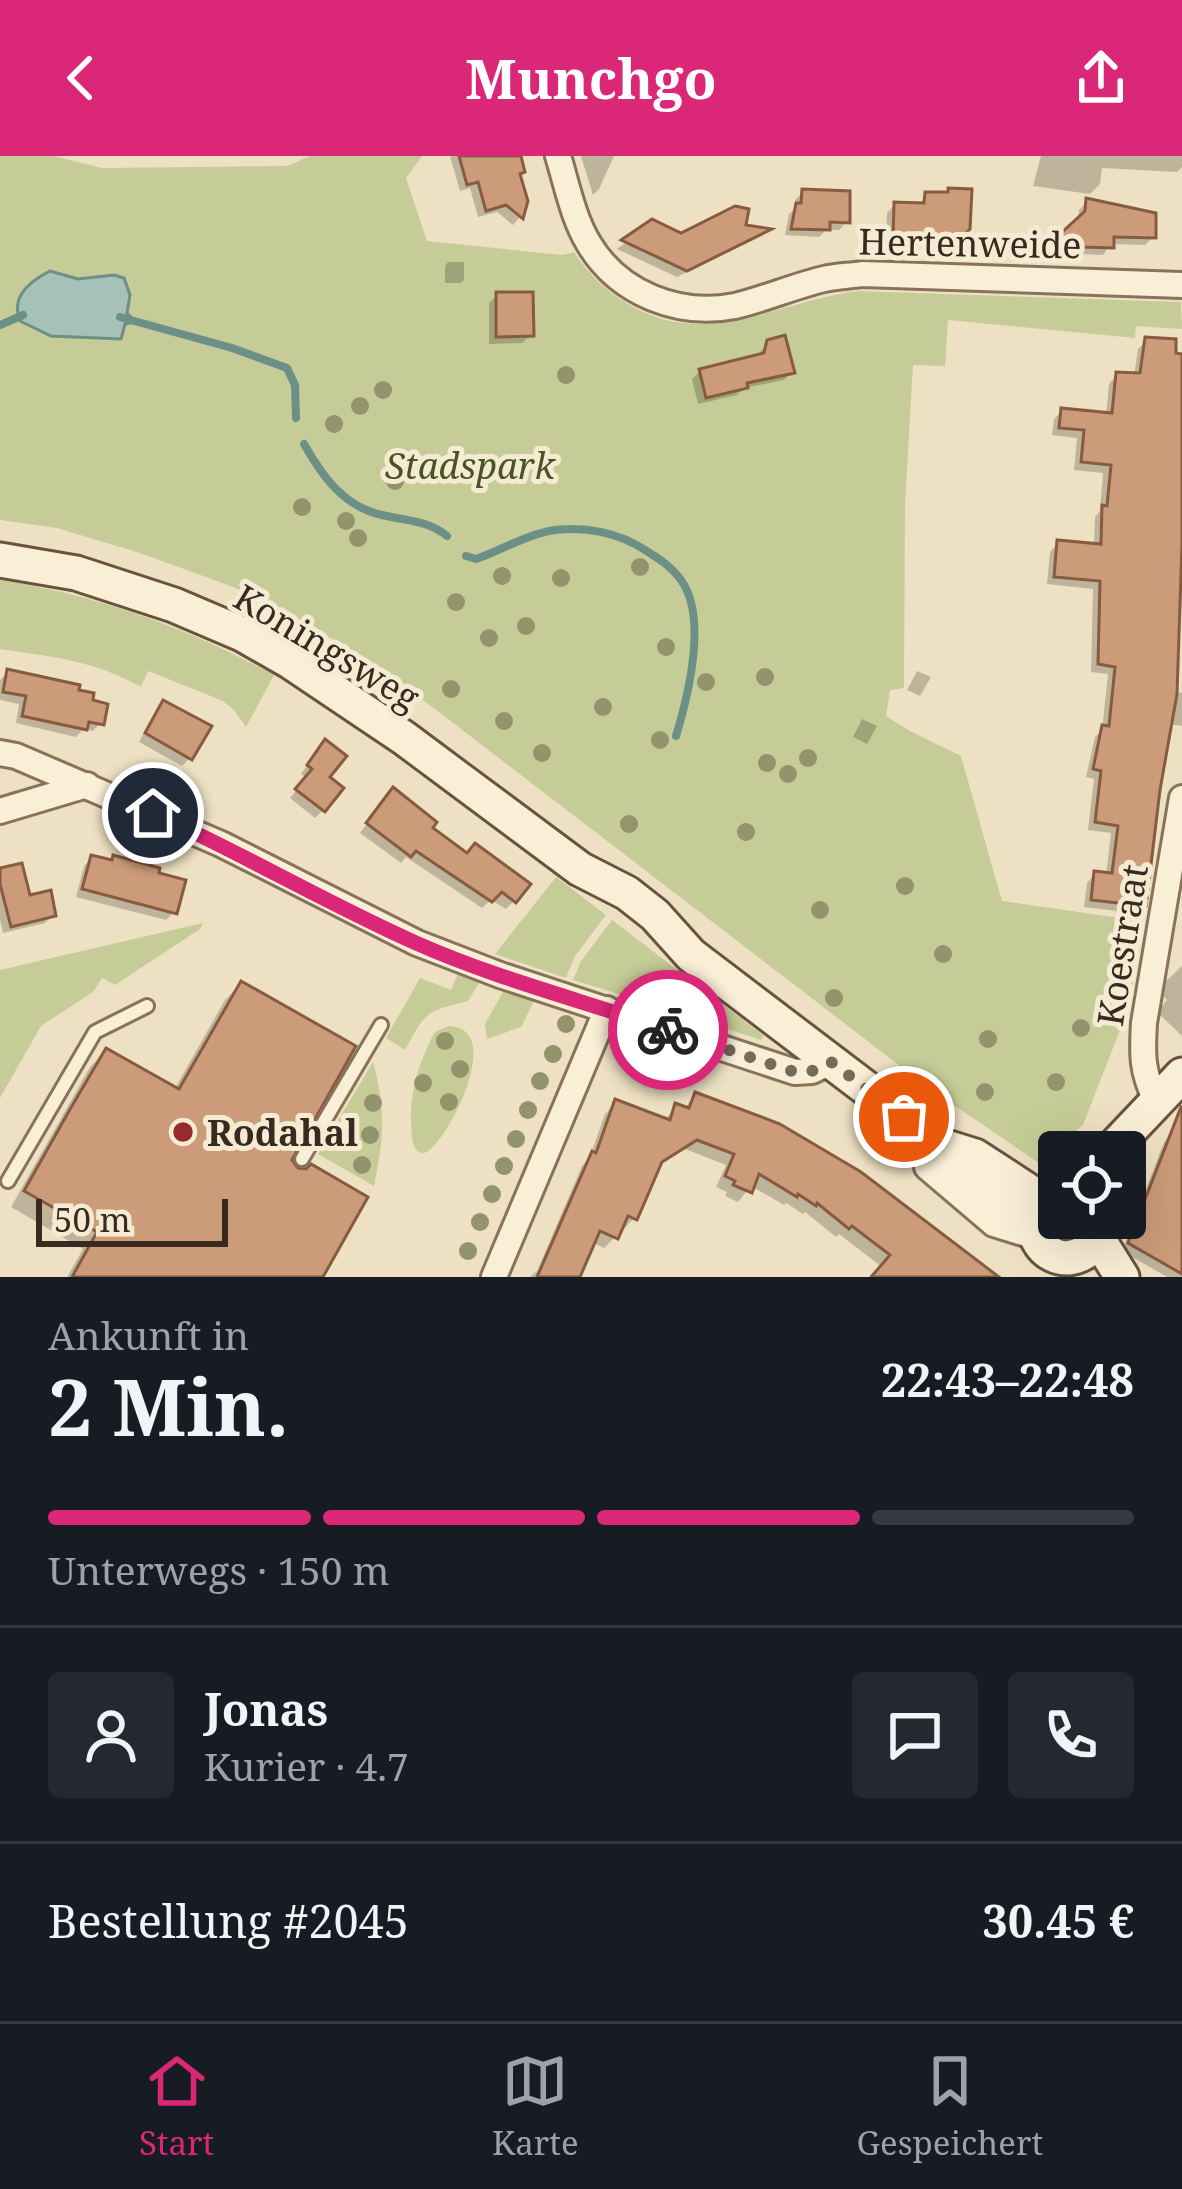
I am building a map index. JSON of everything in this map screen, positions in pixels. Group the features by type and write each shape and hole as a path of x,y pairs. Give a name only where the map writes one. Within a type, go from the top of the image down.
{"main road":[{"name":"Koningsweg","path":"0,560 76,573 174,605 242,634 349,699 580,869 627,893 655,915 691,955 941,1145 965,1177 1038,1213"},
{"path":"1128,1131 1182,1075"},
{"path":"1141,1131 1156,1101"},
{"name":"Koningsweg","path":"1047,1239 1049,1253 1076,1268"},
{"path":"1076,1268 1094,1239"},
{"path":"1104,1239 1122,1277"}],"street":[{"name":"Hertenweide","path":"558,156 578,223 603,263 638,292 679,307 734,306 827,278 862,274 1182,285"},
{"path":"0,753 221,844 417,943 505,976 795,1072 831,1062"},
{"path":"0,811 87,785"},
{"name":"Koestraat","path":"1156,1101 1144,1077 1144,1024 1182,798"},
{"path":"494,1277 608,1009"}],"lane":[{"path":"8,1181 95,1032 147,1006"},
{"path":"302,1159 381,1025"}],"green space":[{"name":"Stadspark","path":"0,156 53,156 102,168 287,166 310,156 422,156 406,178 427,241 562,255 574,252 598,281 628,304 686,323 742,319 858,291 1181,302 1182,329 1136,326 1135,338 948,320 945,366 913,365 905,504 904,688 890,690 886,716 961,756 1002,901 1141,921 1140,931 1126,930 1123,947 1137,950 1129,1007 1083,1125 1076,1131 1038,1131 1038,1162 930,1089 431,706 345,646 236,588 57,528 0,520"},
{"path":"0,580 141,616 209,642 274,675 246,727 223,701 148,671 141,687 89,665 0,649"},
{"path":"556,877 606,915 575,956 566,978 495,954"},
{"path":"612,920 764,1036 761,1040 688,1016 691,1010 683,1006 671,1010 573,980 581,961"},
{"path":"203,923 115,985 102,978 93,992 41,1026 0,1098 0,970"},
{"path":"459,971 480,981 468,1001 428,1015 405,1050 386,1038 420,978 451,990"},
{"path":"504,990 535,999 521,1027 487,1039 485,1024"},
{"path":"448,1026 466,1032 473,1046 472,1066 466,1090 444,1133 433,1147 419,1152 413,1141 414,1086 435,1032"},
{"path":"373,1062 382,1124 374,1186 318,1154"}],"water":[{"path":"50,271 78,279 124,278 131,317 121,339 51,336 20,321 20,297"}],"building":[{"path":"459,156 521,156 525,172 520,174 528,201 523,219 506,205 486,211 478,182 467,185"},
{"path":"948,188 972,189 970,229 964,235 956,235 949,243 924,235 923,241 893,240 894,202 924,203 925,192 948,192"},
{"path":"802,189 850,191 850,223 830,222 830,230 791,229"},
{"path":"1086,198 1156,213 1156,238 1114,237 1114,248 1047,246 1085,211"},
{"path":"735,206 749,209 746,225 772,229 687,271 621,240 652,219 681,233"},
{"path":"496,292 533,292 534,336 496,337"},
{"path":"785,335 795,373 706,398 699,369 764,353 767,340"},
{"path":"1145,337 1176,339 1176,353 1182,354 1177,694 1146,906 1091,900 1094,871 1112,873 1118,826 1095,822 1101,771 1093,769 1102,725 1109,726 1115,667 1098,664 1100,581 1054,577 1057,540 1101,544 1102,505 1107,506 1111,465 1081,462 1084,430 1059,428 1061,408 1112,413 1116,372 1140,373"},
{"path":"7,669 80,685 79,690 94,693 93,700 108,704 104,725 89,722 87,730 22,716 26,696 3,692"},
{"path":"163,700 212,726 192,760 145,733"},
{"path":"325,739 347,756 330,777 344,788 325,812 295,789 312,769 307,765"},
{"path":"393,787 437,822 433,828 467,853 475,843 531,884 516,903 502,892 492,902 416,851 411,857 366,823"},
{"path":"91,855 112,860 113,855 186,880 177,914 82,889"},
{"path":"22,863 30,895 51,890 56,916 11,927 0,868"},
{"name":"Rodahal","path":"241,981 356,1046 292,1160 298,1168 311,1164 368,1197 323,1277 72,1277 97,1232 24,1191 69,1111 106,1048 179,1089"},
{"path":"695,1092 780,1124 861,1172 999,1277 871,1277 890,1255 817,1203 759,1174 752,1193 733,1185 735,1181 725,1176 734,1154 697,1140 662,1162 637,1220 628,1216 618,1239 600,1231 580,1277 537,1277 592,1151 596,1153 615,1099 670,1120 675,1103 689,1108"},
{"path":"1181,1107 1182,1274 1128,1243 1146,1239 1146,1197"}],"waterway":[{"path":"0,325 23,315"},
{"path":"120,317 287,368 295,385 296,418"},
{"path":"304,444 327,478 356,505 424,524 447,536"},
{"path":"466,556 476,559 534,535 578,529 624,539 669,567 689,596 694,636 690,679 676,736"}],"way so far":[{"path":"668,1030 795,1072 831,1062 904,1117"}],"place":[{"name":"Rodahal","path":"183,1132"}],"route":[{"path":"153,813 417,943 668,1030"}]}
